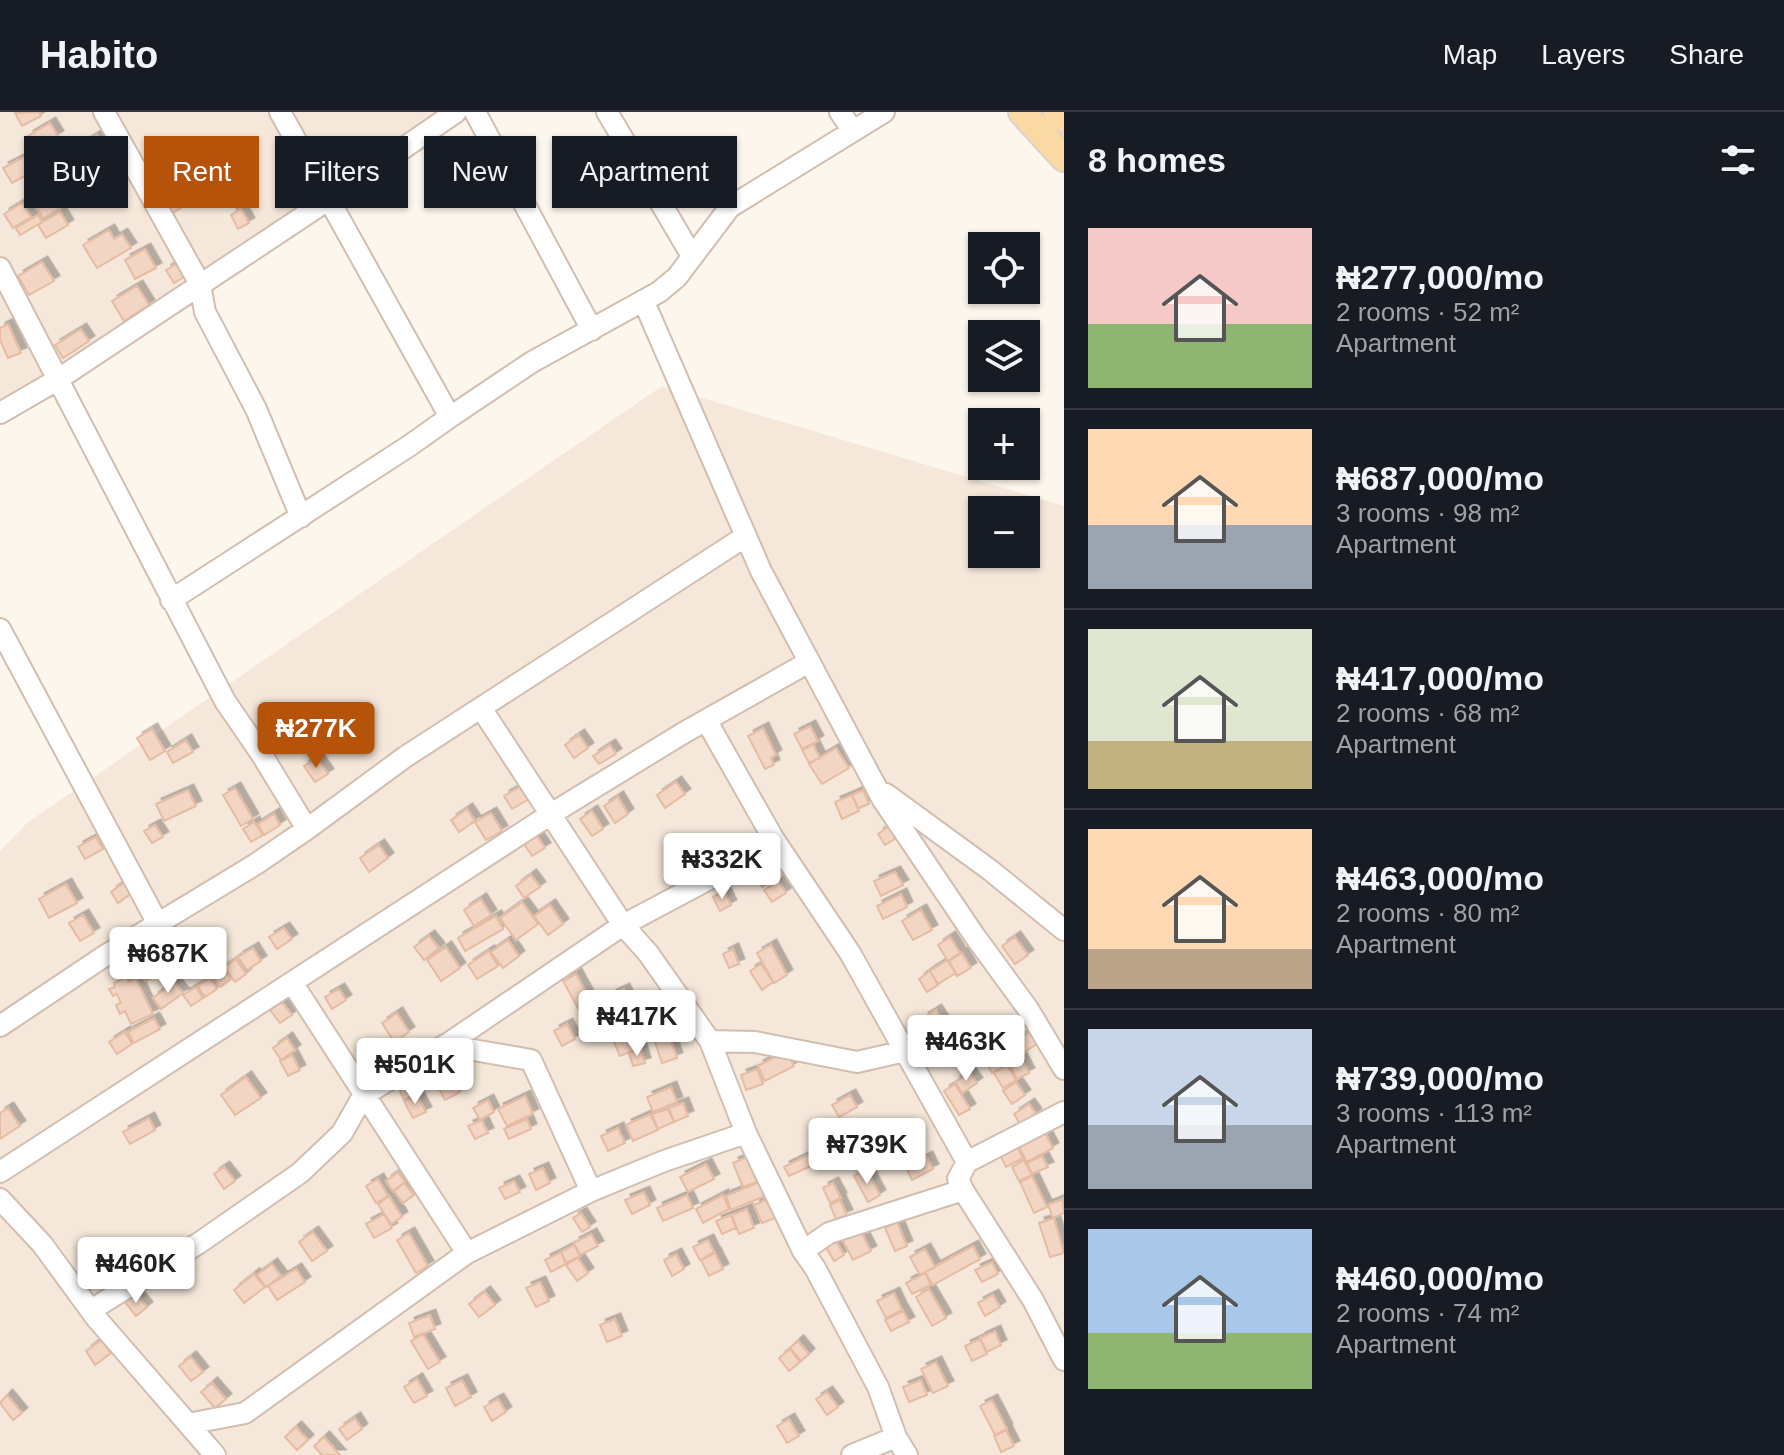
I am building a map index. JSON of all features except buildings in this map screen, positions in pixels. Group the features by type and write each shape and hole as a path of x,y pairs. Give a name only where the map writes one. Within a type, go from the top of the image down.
{"main road":[{"path":"1022,112 1064,158"},
{"path":"1057,112 1064,119"}],"street":[{"path":"104,112 200,284 205,312 256,409 301,517"},
{"path":"280,112 293,136"},
{"path":"408,145 456,112"},
{"path":"475,112 592,330"},
{"path":"607,112 692,256"},
{"path":"840,112 853,131"},
{"path":"171,600 409,446 532,362 644,302 677,277 730,207 884,112"},
{"path":"0,413 57,380 316,208"},
{"path":"332,208 450,417"},
{"path":"0,268 225,701 307,829"},
{"path":"644,302 761,571 874,784 974,935 1028,1009 1064,1069"},
{"path":"0,1026 157,922 256,864 405,757 746,536"},
{"path":"0,629 157,922"},
{"path":"0,1172 551,814 809,662"},
{"path":"481,708 623,925 648,953 710,1041 746,1133 803,1251 878,1387 896,1437 907,1455"},
{"path":"706,720 773,838 850,953 967,1162"},
{"path":"874,784 990,870 1064,930"},
{"path":"91,1310 199,1243 300,1173 342,1133 363,1096 446,1045 623,925 715,876 773,838"},
{"path":"293,984 467,1253"},
{"path":"710,1041 755,1042 857,1062 905,1051"},
{"path":"446,1045 531,1060 591,1191"},
{"path":"1064,1112 967,1162 958,1179 1033,1300 1064,1360"},
{"path":"188,1424 245,1413 467,1253 591,1191 664,1161 746,1133"},
{"path":"803,1251 829,1233 963,1190"},
{"path":"0,1199 42,1244 91,1310 215,1455"},
{"path":"852,1455 896,1437"}],"shaded area":[{"path":"0,112 472,112 435,136 424,136 424,144 408,154 408,136 275,136 275,208 326,208 0,422"},
{"path":"662,386 968,477 968,480 1030,496 968,496 968,568 1040,568 1040,499 1064,506 1064,1455 0,1455 0,851 27,823"}]}
